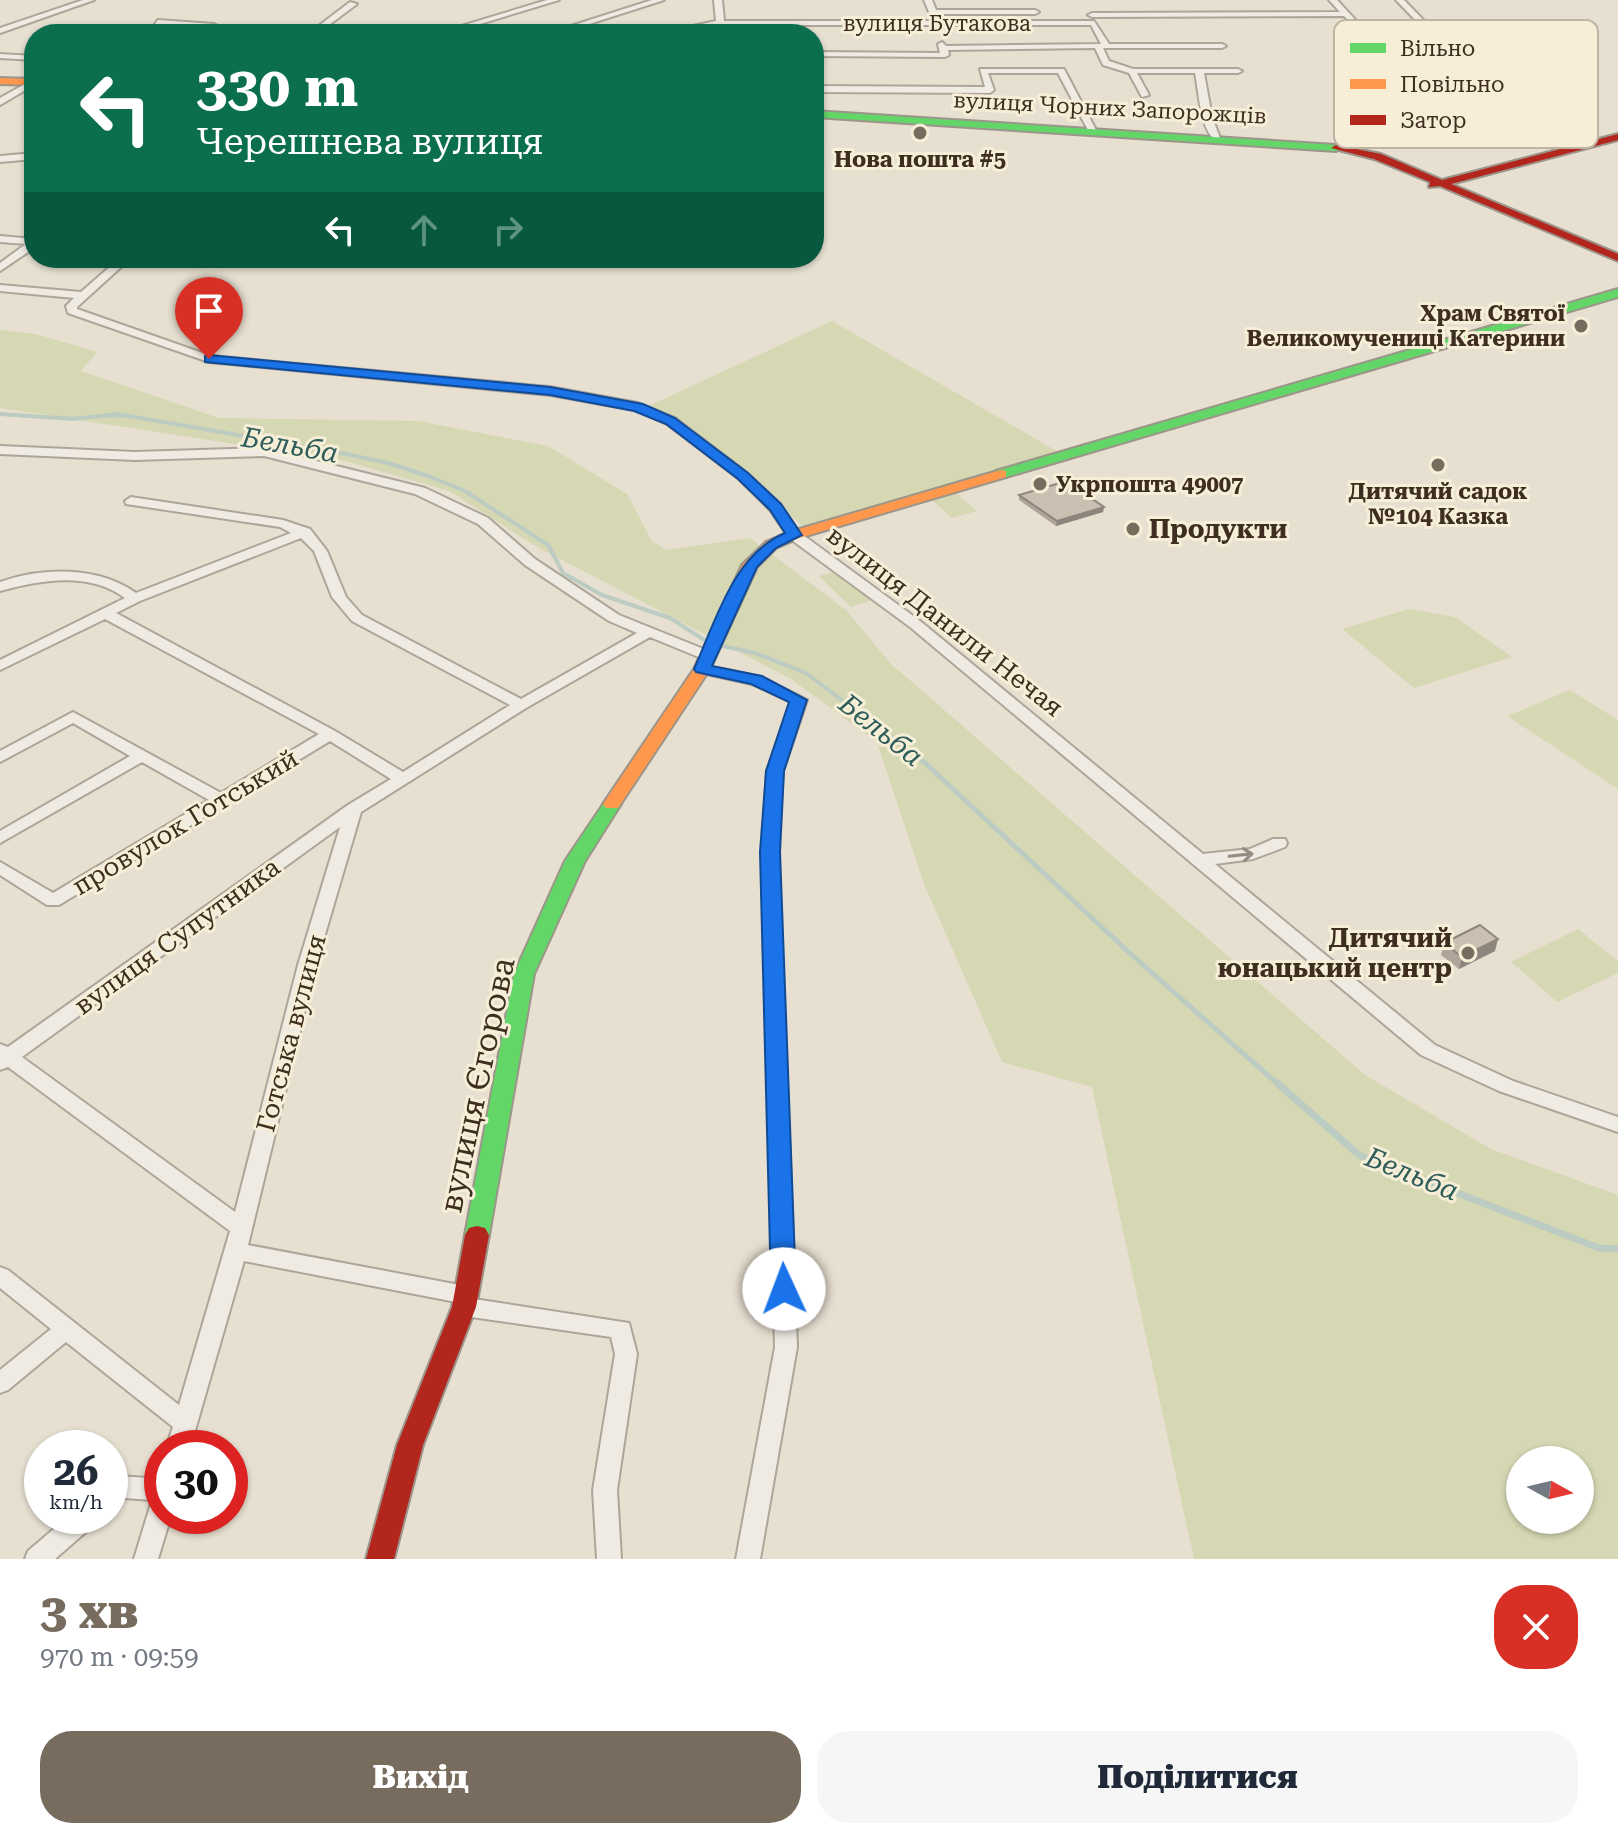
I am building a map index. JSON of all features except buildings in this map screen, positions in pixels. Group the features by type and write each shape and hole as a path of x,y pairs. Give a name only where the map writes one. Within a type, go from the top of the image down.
{"street":[{"path":"0,31 90,0"},
{"path":"473,24 555,0"},
{"path":"582,24 660,0"},
{"path":"718,0 720,23"},
{"path":"928,0 933,12 1051,12"},
{"path":"1333,0 1351,20"},
{"path":"1400,0 1419,20"},
{"path":"326,24 353,4"},
{"path":"1080,12 1093,19 1345,14"},
{"path":"1093,19 1106,63 1132,71 1238,71"},
{"name":"вулиця Бутакова","path":"714,24 936,24 1093,19"},
{"path":"158,22 218,24"},
{"path":"936,24 944,51"},
{"path":"824,54 1222,46"},
{"path":"0,56 24,57"},
{"path":"824,89 990,90 983,71 1064,72 1093,132"},
{"path":"1132,71 1145,95"},
{"path":"1199,71 1208,117 1216,138"},
{"path":"0,81 24,82"},
{"path":"0,102 24,87"},
{"name":"вулиця Чорних Запорожців","path":"824,115 1334,148"},
{"path":"1598,143 1618,137"},
{"name":"вулиця Чорних Запорожців","path":"1335,148 1377,156 1436,189 1617,269"},
{"path":"1436,189 1580,148"},
{"path":"0,159 24,157"},
{"path":"0,239 24,241"},
{"path":"0,268 24,250"},
{"path":"114,268 71,306 76,314 209,359 550,391 638,407 671,421 743,476 775,507 794,535"},
{"path":"0,288 81,295"},
{"name":"вулиця Данили Нечая","path":"794,535 1618,293"},
{"path":"0,450 135,456 264,452 420,491 483,521 530,562 614,618 647,633 708,652 799,700 775,771 770,852 786,1347 748,1559"},
{"path":"131,501 283,524 305,532 322,548 334,594 353,616 427,659 521,705"},
{"path":"0,666 135,598 305,532"},
{"name":"вулиця Данили Нечая","path":"794,535 915,624 1428,1050 1516,1090 1618,1125"},
{"name":"вулиця Єгорова","path":"380,1559 410,1445 464,1301 524,974 575,861 708,652 750,565 771,545 794,535"},
{"path":"6,584 31,578 88,579 114,584 135,598"},
{"path":"105,613 330,734 403,779"},
{"path":"354,809 521,705 647,633"},
{"path":"0,757 73,717 220,799"},
{"name":"провулок Готський","path":"0,867 53,901 330,734"},
{"path":"0,838 141,756"},
{"name":"вулиця Супутника","path":"3,1057 354,809"},
{"name":"Готська вулиця","path":"183,1430 236,1251 307,965 354,809"},
{"path":"1201,860 1253,854 1279,843"},
{"path":"3,1057 240,1227"},
{"path":"236,1251 464,1301 621,1329 626,1354 605,1490 609,1559"},
{"path":"0,1276 185,1423"},
{"path":"0,1383 66,1329"},
{"path":"37,1559 65,1534"},
{"path":"146,1559 153,1534"}],"green space":[{"path":"832,321 1060,453 805,528 690,434 642,409"},
{"path":"0,330 36,334 97,352 81,371 219,418 418,421 548,446 627,494 652,541 666,550 750,538 846,610 890,663 1365,1075 1491,1149 1618,1195 1618,1559 1194,1559 1092,1087 1002,1062 924,884 877,742 791,679 537,547 449,491 345,461 0,408"},
{"path":"956,493 977,511 952,518 931,499"},
{"path":"841,570 873,600 851,607 819,576"},
{"path":"1409,609 1455,617 1512,657 1414,688 1342,629"},
{"path":"1570,690 1618,720 1618,789 1507,716"},
{"path":"1578,929 1618,961 1618,973 1557,1002 1511,962"}],"waterway":[{"name":"Бельба","path":"25,416 0,414 73,419 117,414 336,452 388,463 428,476 465,491 548,545 563,573 602,595 670,618 709,643"},
{"name":"Бельба","path":"102,416 127,416"},
{"name":"Бельба","path":"718,645 755,653 806,673 855,710"},
{"name":"Бельба","path":"853,708 925,763 1133,956 1279,1085"},
{"name":"Бельба","path":"1277,1083 1359,1155 1599,1248 1618,1249"}],"traffic: fast":[{"path":"824,115 1334,148"},
{"path":"1001,474 1618,293"},
{"path":"477,1235 524,974 575,861 612,804"}],"traffic: slow":[{"path":"0,81 24,82"},
{"path":"612,804 702,669 750,565 771,545 794,535 1001,474"}],"traffic: jam":[{"path":"1598,142 1618,137"},
{"path":"1336,148 1377,156 1618,258"},
{"path":"1433,185 1576,148"},
{"path":"380,1559 410,1445 464,1307 477,1235"}],"place":[{"name":"Нова пошта #5","path":"920,133"},
{"name":"Храм Святої Великомучениці Катерини","path":"1581,326"},
{"name":"Дитячий садок №104 Казка","path":"1438,465"},
{"name":"Укрпошта 49007","path":"1040,484"},
{"name":"Продукти","path":"1133,529"},
{"name":"Дитячий юнацький центр","path":"1468,953"}],"route":[{"path":"209,359 550,391 638,407 671,421 743,476 775,507 794,535 771,545 750,565 702,669 756,680 799,700 775,771 770,852 784,1289"}]}
